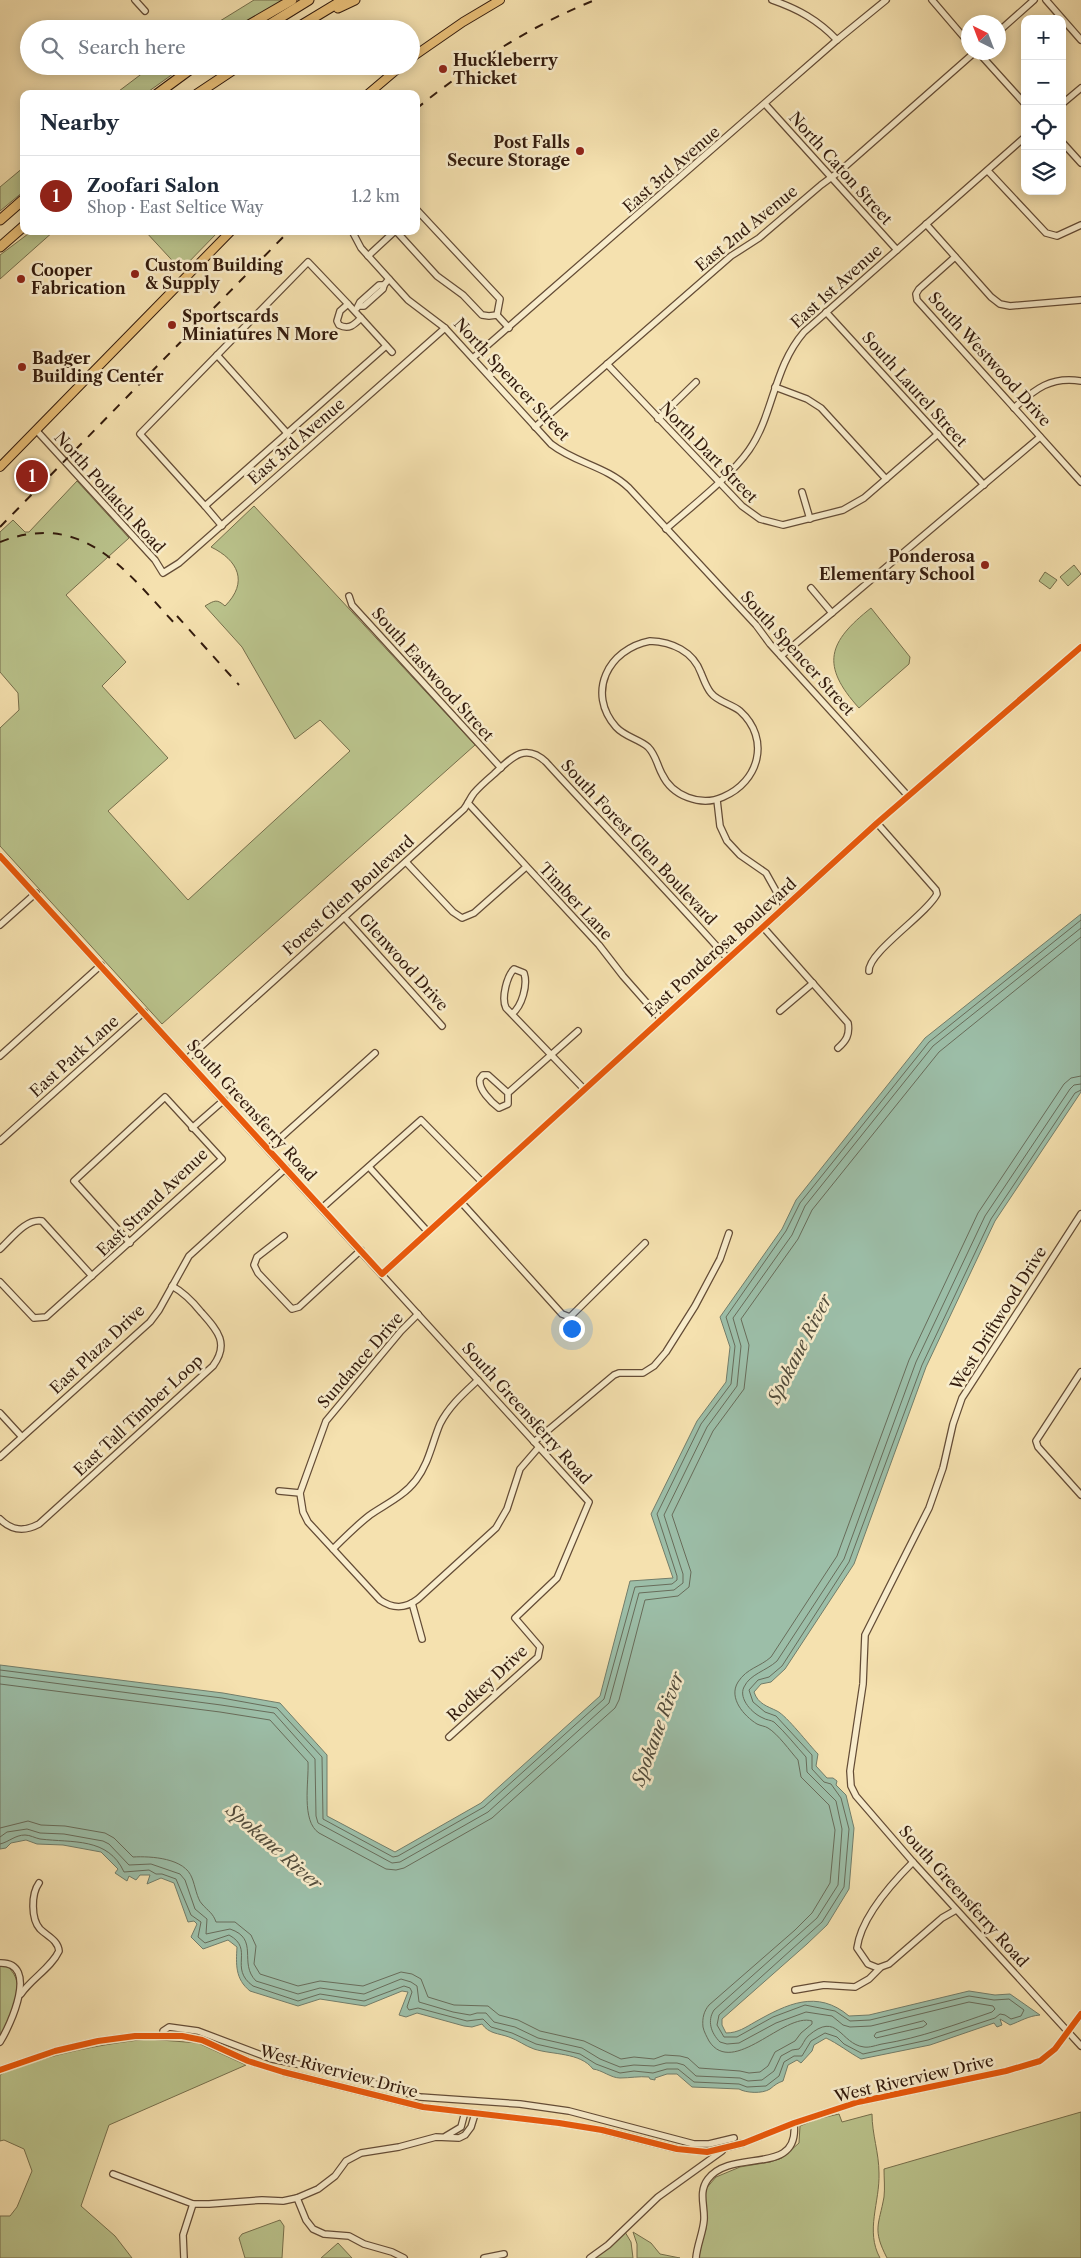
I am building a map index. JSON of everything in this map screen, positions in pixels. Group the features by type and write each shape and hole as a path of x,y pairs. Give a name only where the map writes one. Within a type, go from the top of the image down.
{"highway":[{"path":"258,20 292,0"},
{"path":"277,20 310,0"},
{"path":"309,20 343,0"},
{"path":"310,20 355,0"},
{"path":"162,90 183,75"},
{"path":"203,90 225,75"},
{"path":"0,220 20,202"},
{"path":"0,247 20,230"}],"main road":[{"path":"420,52 463,22 500,0"},
{"path":"373,90 390,75"},
{"path":"0,467 227,235"}],"street":[{"path":"135,0 146,11"},
{"path":"772,0 808,15 823,25 836,40"},
{"name":"East 3rd Avenue","path":"473,358 836,40 886,0"},
{"path":"932,0 961,34"},
{"path":"1006,25 1034,0"},
{"path":"1046,0 1081,40"},
{"name":"East 2nd Avenue","path":"535,427 731,256 759,238 967,60"},
{"path":"984,60 1021,100"},
{"path":"1066,101 1081,88"},
{"name":"North Caton Street","path":"765,104 897,250"},
{"name":"East 1st Avenue","path":"666,529 749,450 760,430 783,366 795,344 810,326 1021,141"},
{"path":"1066,146 1081,163"},
{"path":"988,170 1046,233 1055,236 1081,225"},
{"path":"420,213 500,299 497,315"},
{"path":"926,224 991,297 1000,304 1010,306 1081,300"},
{"name":"North Spencer Street","path":"354,235 358,244 368,256 417,308 445,328 551,444 565,454 616,476 666,529"},
{"path":"368,256 392,235"},
{"path":"400,235 437,276 463,295 482,314 489,316 497,315"},
{"name":"South Westwood Drive","path":"955,257 919,289 916,294 917,300 1081,482"},
{"path":"222,526 140,434 308,262 392,352"},
{"path":"354,311 360,306 360,302 373,290 379,285 384,285 390,279"},
{"path":"348,304 338,315 339,325 347,328 361,318"},
{"name":"South Laurel Street","path":"826,312 984,485"},
{"path":"497,315 509,328"},
{"name":"East 3rd Avenue","path":"163,573 179,563 222,526 445,328"},
{"path":"205,506 386,346"},
{"path":"217,355 287,433"},
{"name":"North Dart Street","path":"607,364 746,511 760,519 783,524 850,508 938,434"},
{"path":"1014,408 1045,384 1081,381"},
{"path":"658,419 696,382"},
{"path":"775,387 807,399 821,408 886,479"},
{"name":"North Potlatch Road","path":"36,430 150,555 163,573"},
{"path":"781,656 1040,437"},
{"path":"802,492 810,519"},
{"name":"South Spencer Street","path":"666,529 749,618 908,796"},
{"path":"811,588 832,613"},
{"name":"South Eastwood Street","path":"349,596 352,605 501,768"},
{"path":"650,642 664,642 678,647 695,662 706,687 712,695 736,708 750,723 758,748 754,769 745,783 730,795 717,800 704,801 690,798 672,788 662,776 651,750 623,733 610,718 603,697 604,682 607,672 616,658 629,648 650,642"},
{"name":"East Ponderosa Boulevard","path":"382,1274 878,822 1081,647"},
{"name":"Forest Glen Boulevard","path":"187,1059 406,862 468,803 476,791 513,756 526,752"},
{"name":"South Forest Glen Boulevard","path":"526,752 535,754 546,762 643,868 670,894 728,959"},
{"path":"717,800 720,826 726,841 733,849 766,873 785,907"},
{"name":"Timber Lane","path":"468,803 599,945 623,976 661,1019"},
{"path":"869,971 868,966 876,954 927,908 937,894 936,890 878,822"},
{"name":"South Greensferry Road","path":"0,856 36,893 589,1502"},
{"path":"406,862 453,912 462,918 474,913 526,867"},
{"path":"0,925 36,893"},
{"name":"Glenwood Drive","path":"344,917 442,1026"},
{"path":"763,927 848,1023 849,1032 847,1039 838,1048"},
{"path":"0,1056 101,965"},
{"path":"512,1014 520,1006 525,982 524,973 518,969 514,969 510,975 504,998 506,1008 584,1089"},
{"path":"780,1011 814,983"},
{"name":"East Park Lane","path":"0,1141 144,1012"},
{"path":"508,1093 488,1075 480,1079 481,1088 499,1108 508,1104 508,1093 578,1031"},
{"path":"268,1149 375,1053"},
{"path":"130,1243 74,1181 166,1097 192,1128"},
{"name":"East Strand Avenue","path":"0,1282 31,1316 41,1319 46,1317 222,1159 192,1128 224,1100"},
{"path":"322,1208 422,1120 482,1182"},
{"path":"369,1166 428,1232"},
{"name":"East Plaza Drive","path":"0,1457 150,1322 159,1310 189,1256 286,1168"},
{"path":"461,1202 562,1314 570,1317 645,1243"},
{"name":"West Driftwood Drive","path":"853,1753 863,1684 865,1635 928,1508 943,1468 953,1424 962,1398 1081,1214"},
{"path":"0,1249 29,1223 35,1221 42,1222 92,1276"},
{"path":"534,1442 614,1375 619,1373 644,1373 654,1366 666,1352 695,1306 720,1259 729,1233"},
{"path":"284,1236 257,1257 254,1265 258,1273 292,1309 299,1307 361,1250"},
{"name":"East Tall Timber Loop","path":"0,1519 16,1529 29,1529 39,1524 213,1366 219,1358 221,1345 217,1329 192,1302 172,1286"},
{"name":"Sundance Drive","path":"300,1493 326,1421 401,1331 418,1314"},
{"path":"1081,1372 1036,1441 1038,1447 1081,1495"},
{"path":"333,1549 364,1520 398,1498 416,1481 428,1459 435,1436 445,1416 478,1380"},
{"path":"0,1412 22,1437"},
{"path":"279,1491 300,1493 302,1512 306,1519 386,1604 399,1607 412,1603 496,1528 507,1508 520,1469 539,1447"},
{"name":"Rodkey Drive","path":"449,1737 538,1657 540,1647 515,1618 557,1578 589,1502"},
{"path":"412,1603 422,1639"},
{"name":"South Greensferry Road","path":"853,1753 850,1771 851,1786 856,1796 956,1910 1081,2046"},
{"path":"882,1967 873,1967 868,1964 857,1948 858,1938 870,1915 913,1862"},
{"path":"0,2042 15,2012 20,1994 27,1985 50,1965 59,1950 56,1944 38,1926 32,1895 39,1883"},
{"path":"795,1990 824,1984 855,1987 889,1964 942,1918 956,1910"},
{"path":"0,1963 8,1964 17,1973 20,1994"},
{"name":"West Riverview Drive","path":"0,2070 54,2051 98,2041 134,2036 182,2036 202,2040 248,2061 283,2072 423,2107 559,2123 692,2151 724,2149 794,2123 880,2096 1029,2065 1049,2056 1081,2014"},
{"name":"West Riverview Drive","path":"163,2036 163,2031 169,2027 198,2031 272,2059 327,2070 420,2097 520,2104 569,2111 694,2144 709,2144 734,2138"},
{"path":"375,2095 382,2086"},
{"path":"446,2136 461,2127 465,2112"},
{"path":"113,2174 193,2204 262,2200 282,2201 297,2198 328,2183 352,2157 411,2144 425,2139 446,2136 459,2138 465,2135 471,2128 475,2114"},
{"path":"696,2258 697,2244 703,2229 702,2191 706,2181 720,2169 732,2163 769,2159 782,2155 794,2141 796,2135 794,2123"},
{"path":"648,2142 651,2133"},
{"path":"590,2258 608,2245 658,2197 724,2149"},
{"path":"297,2198 306,2220 313,2229 324,2234 349,2236 364,2244 392,2252 404,2258"},
{"path":"184,2258 183,2235 193,2204"},
{"path":"484,2258 504,2254"}],"green space":[{"path":"254,0 283,0 253,20 222,20"},
{"path":"140,75 171,75 151,90 120,90"},
{"path":"20,170 20,194 0,211 0,187"},
{"path":"27,235 50,235 0,279 0,255"},
{"path":"149,235 215,235 181,270"},
{"path":"77,481 129,538 66,595 126,662 102,686 168,758 108,811 188,900 350,751 320,720 295,739 242,647 205,606 216,601 225,606 237,588 237,572 234,565 228,558 211,547 254,506 475,745 162,1024 0,846 0,728 19,710 18,693 0,672 0,532 13,520 25,532 29,532"},
{"path":"1074,565 1081,574 1068,586 1060,577"},
{"path":"1045,572 1057,580 1050,589 1039,581"},
{"path":"871,608 910,657 909,664 859,708 838,679 834,666 834,655 838,643 846,632"},
{"path":"0,1965 7,1966 14,1974 18,1992 13,2011 0,2038"},
{"path":"148,2039 198,2043 246,2065 109,2125 81,2206 115,2236 132,2258 0,2258 0,2216 10,2216 17,2207 32,2171 24,2149 4,2140 0,2141 0,2075 9,2070 64,2053"},
{"path":"1081,2112 1081,2258 887,2258 878,2233 884,2197 884,2169"},
{"path":"839,2114 842,2122 872,2114 879,2173 873,2227 876,2248 880,2258 698,2258 699,2246 706,2229 704,2191 716,2177 740,2167 782,2158 799,2143 800,2126 817,2119"},
{"path":"280,2220 284,2226 282,2258 245,2258 239,2238 242,2234"},
{"path":"625,2232 631,2242 633,2258 594,2258"},
{"path":"633,2232 651,2243 660,2254 680,2258 637,2258 637,2244"},
{"path":"338,2243 352,2258 321,2258"}],"water":[{"name":"Spokane River","path":"1081,914 1081,1092 995,1221 926,1367 854,1564 785,1669 771,1682 761,1684 754,1692 760,1702 781,1714 798,1731 818,1754 816,1766 827,1778 833,1778 837,1781 836,1785 846,1795 854,1828 849,1889 827,1925 722,2019 722,2025 726,2033 734,2032 767,2015 802,2002 814,2001 825,2003 849,2016 869,2015 969,1991 995,1995 1010,1994 1040,2015 1010,2025 1000,2019 1002,2025 997,2027 994,2023 930,2045 861,2059 826,2038 814,2045 812,2051 801,2063 797,2060 788,2065 783,2081 763,2092 692,2087 677,2074 667,2074 655,2078 655,2080 649,2077 617,2078 593,2069 581,2060 573,2057 531,2048 512,2038 491,2031 482,2024 472,2027 417,2013 406,2017 399,2015 408,1992 402,1991 365,2006 320,1999 298,2006 250,1991 239,1976 237,1947 228,1940 203,1949 191,1937 197,1924 194,1921 188,1922 174,1883 161,1878 147,1884 150,1875 140,1875 136,1880 129,1876 127,1881 115,1873 118,1869 101,1852 63,1845 37,1844 26,1840 11,1843 6,1848 0,1849 0,1665 223,1693 280,1703 327,1755 327,1816 395,1852 481,1803 600,1696 630,1581 673,1578 651,1514 697,1421 726,1382 730,1347 720,1317 782,1229 796,1200 925,1038"}],"railway":[{"path":"420,106 479,62 524,34 595,0"},
{"path":"0,527 285,235"},
{"path":"0,542 30,534 56,534 80,540 102,552 122,568 178,627"},
{"path":"177,616 239,685"}],"cycle path":[{"path":"0,856 382,1274 877,823 1081,647"},
{"path":"0,2070 55,2051 98,2041 135,2036 182,2036 202,2040 248,2061 283,2072 423,2107 559,2123 602,2130 677,2149 707,2152 744,2143 794,2123 858,2102 1006,2071 1040,2061 1055,2049 1081,2014"}],"place":[{"name":"Huckleberry Thicket","path":"443,69"},
{"name":"Post Falls Secure Storage","path":"580,151"},
{"name":"Custom Building & Supply","path":"135,274"},
{"name":"Cooper Fabrication","path":"21,279"},
{"name":"Sportscards Miniatures N More","path":"172,325"},
{"name":"Badger Building Center","path":"22,367"},
{"name":"Zoofari Salon","path":"32,476"},
{"name":"Ponderosa Elementary School","path":"985,565"}]}
